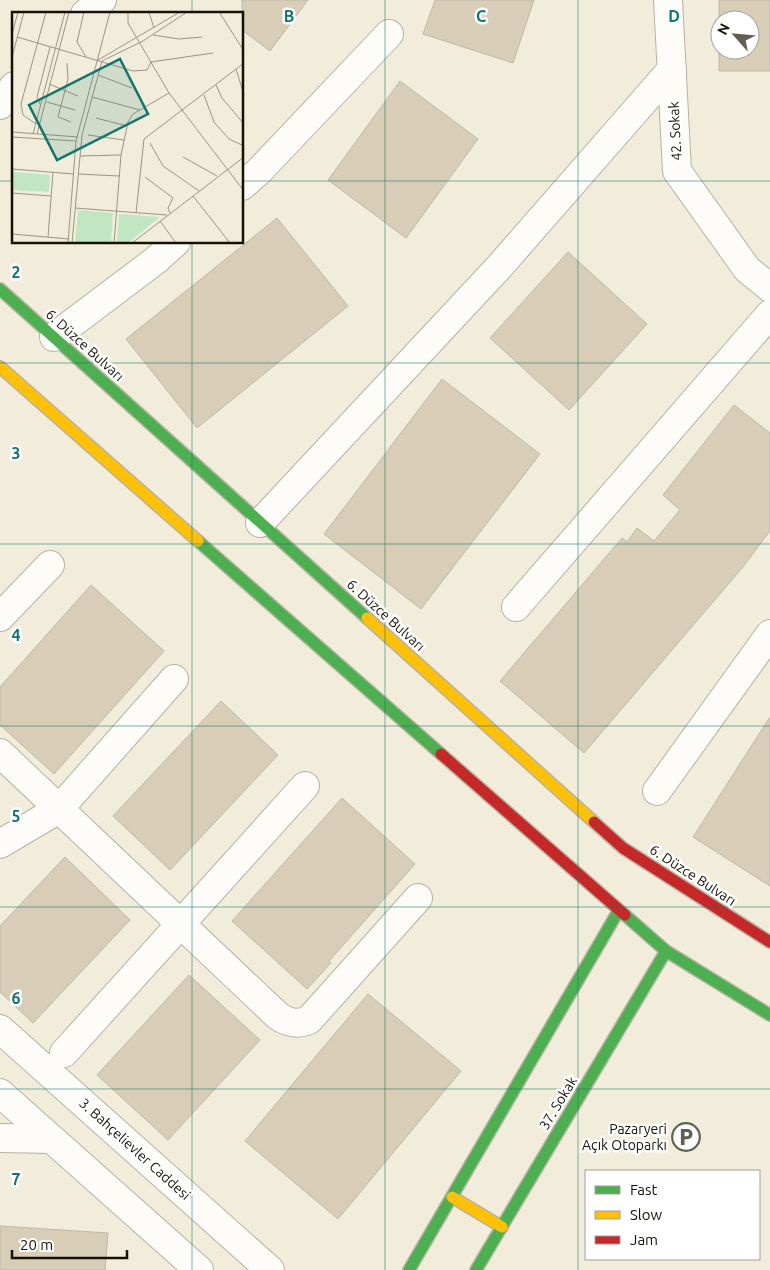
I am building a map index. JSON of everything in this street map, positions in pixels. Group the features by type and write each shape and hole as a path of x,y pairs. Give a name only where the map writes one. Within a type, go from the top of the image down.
{"street":[{"path":"87,12 102,0"},
{"name":"42. Sokak","path":"668,0 677,171 746,269 770,288"},
{"path":"244,184 258,172 389,34"},
{"path":"260,522 499,267 672,69"},
{"path":"0,105 12,89"},
{"path":"54,337 148,266 174,244"},
{"name":"6. Düzce Bulvarı","path":"0,289 623,848 770,942"},
{"path":"516,607 770,314"},
{"path":"0,367 666,951 770,1015"},
{"path":"0,617 50,565"},
{"path":"657,791 770,634"},
{"path":"0,844 59,809 174,679"},
{"path":"0,754 286,1022 297,1024 309,1020 418,898"},
{"path":"64,1052 305,786"},
{"path":"409,1270 619,910"},
{"name":"37. Sokak","path":"476,1270 666,951"},
{"name":"3. Bahçelievler Caddesi","path":"0,1029 270,1270"},
{"path":"0,1093 199,1270"},
{"path":"0,1138 51,1139"},
{"path":"452,1197 502,1227"}],"building":[{"path":"242,0 308,0 270,51 244,32 244,12 242,12"},
{"path":"435,0 534,0 513,63 423,34"},
{"path":"719,0 770,0 770,71 719,71 719,60 760,60 760,10 719,10"},
{"path":"400,81 478,139 406,238 328,180"},
{"path":"277,218 348,306 197,428 126,339"},
{"path":"568,252 647,324 569,410 490,338"},
{"path":"442,379 540,454 421,609 324,534"},
{"path":"734,405 770,433 770,531 742,568 584,753 500,681 622,538 627,542 637,528 654,541 680,510 663,495"},
{"path":"91,585 164,651 54,774 0,725 0,687"},
{"path":"221,701 278,755 170,870 113,816"},
{"path":"770,717 770,886 693,837"},
{"path":"342,798 415,864 329,961 331,963 307,989 232,921"},
{"path":"65,857 130,920 33,1023 0,992 0,926"},
{"path":"189,975 260,1040 168,1140 97,1075"},
{"path":"368,994 461,1071 338,1219 245,1141"},
{"path":"0,1226 108,1233 105,1270 0,1270"}],"traffic: fast":[{"path":"0,289 367,618"},
{"path":"198,541 441,754"},
{"path":"409,1270 619,910"},
{"path":"625,915 666,951 770,1015"},
{"path":"476,1270 666,951"}],"traffic: slow":[{"path":"0,367 198,541"},
{"path":"367,618 594,822"},
{"path":"452,1197 502,1227"}],"traffic: jam":[{"path":"441,754 625,915"},
{"path":"594,822 623,848 770,942"}],"place":[{"name":"Pazaryeri Açık Otoparkı","path":"686,1137"}]}
